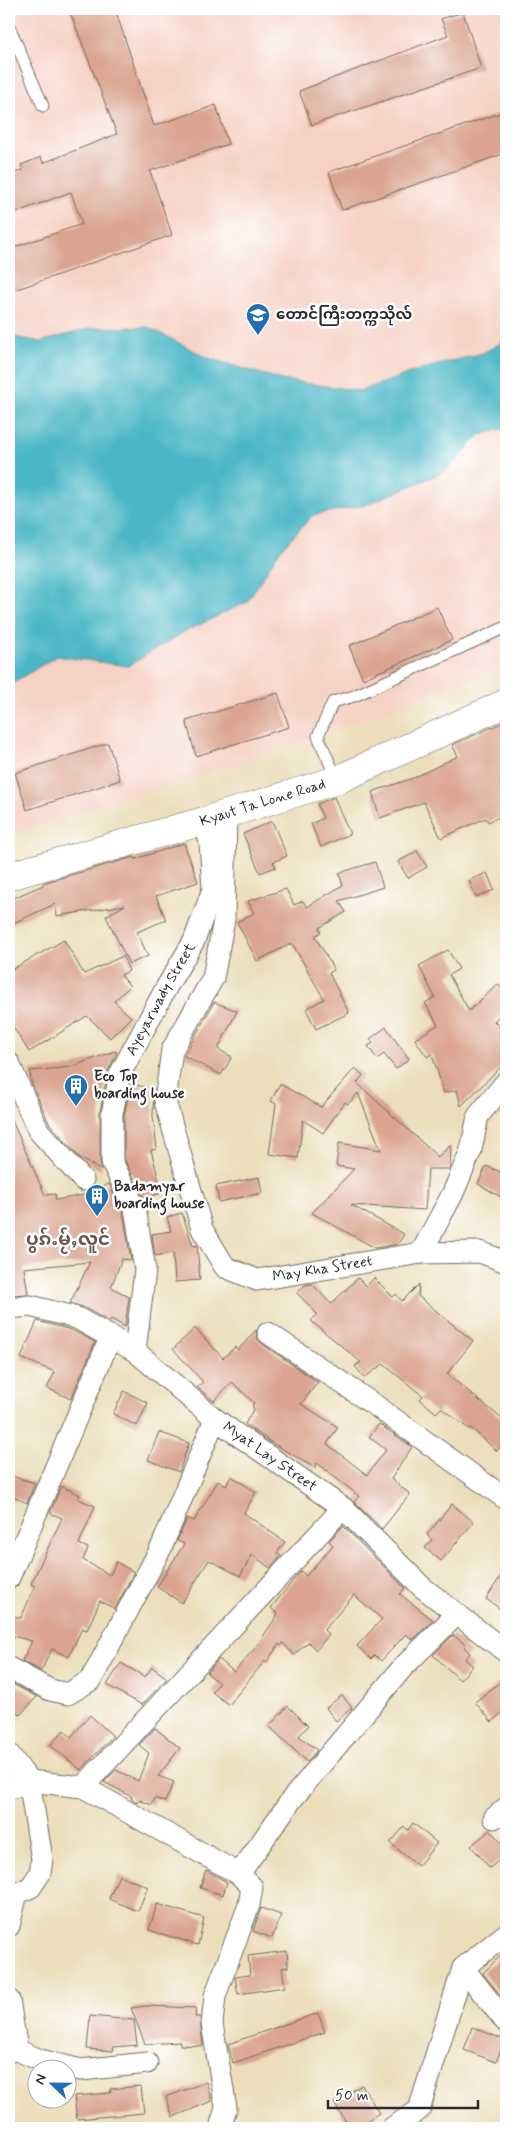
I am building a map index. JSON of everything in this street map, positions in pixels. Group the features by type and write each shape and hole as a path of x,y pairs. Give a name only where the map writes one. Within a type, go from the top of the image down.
{"main road":[{"name":"Kyaut Ta Lone Road","path":"9,876 215,818 337,780 506,703"}],"street":[{"name":"May Kha Street","path":"215,818 224,920 213,978 172,1050 165,1101 202,1229 225,1267 256,1280 421,1253 480,1252 506,1262"},
{"name":"Ayeyarwady Street","path":"135,1351 145,1270 135,1208 112,1162 112,1114 120,1074 166,988 194,941 212,889 210,842 215,818"},
{"path":"9,1063 38,1130 83,1180"},
{"path":"421,1253 453,1193 471,1150 478,1116 506,1082"},
{"name":"Myat Lay Street","path":"9,1308 30,1306 77,1318 135,1351 215,1419 343,1508 422,1587 506,1652"},
{"path":"268,1333 376,1406 506,1499"},
{"path":"9,1578 111,1336"},
{"path":"9,1668 50,1690 68,1694 91,1680 161,1548 215,1419"},
{"path":"83,1787 343,1508"},
{"path":"239,1874 292,1798 404,1666 456,1615"},
{"path":"9,1754 29,1780 42,1859 40,1873 31,1887 13,1895 9,1926"},
{"path":"9,1789 29,1780 83,1787 239,1874 252,1887 249,1905 215,1996 212,2024 226,2108 220,2128"},
{"path":"392,2128 419,2110 463,1968 506,1934"},
{"path":"463,1968 506,2022"},
{"path":"9,2000 13,2050 40,2060 82,2070 147,2063"}],"lane":[{"path":"9,26 43,106"},
{"path":"337,780 318,736 333,702 354,696 506,627"}],"shaded area":[{"name":"တောင်ကြီးတက္ကသိုလ်","path":"9,9 506,9 506,664 476,679 318,736 158,789 9,835"}],"water":[{"path":"148,327 208,358 282,380 361,391 418,370 483,353 506,340 506,428 480,435 446,471 366,505 313,515 280,550 247,602 184,632 128,666 57,656 9,685 9,336 41,342 91,328"}],"building":[{"path":"69,9 115,9 154,126 216,105 228,144 150,171 172,235 9,292 9,249 82,224 71,192 9,215 9,175 23,170 21,165 41,157 43,163 117,134"},
{"path":"463,12 481,68 312,125 299,91 448,35 441,19"},
{"path":"500,113 506,130 506,153 342,210 329,172"},
{"path":"437,607 452,640 363,679 349,646"},
{"path":"278,693 289,727 196,756 186,721"},
{"path":"506,721 506,814 488,822 486,818 441,838 424,802 380,818 372,792 413,778 458,756 452,745"},
{"path":"108,743 120,780 27,810 15,773"},
{"path":"334,797 350,834 321,847 311,824 323,818 317,804"},
{"path":"272,821 287,856 273,862 276,867 260,873 243,834"},
{"path":"184,843 198,882 156,896 166,920 137,932 148,956 129,964 106,916 125,905 57,916 55,904 9,925 9,900 43,885 43,883 134,857 135,859"},
{"path":"417,851 427,867 408,878 398,862"},
{"path":"375,862 383,887 339,901 346,912 319,928 321,932 315,936 334,970 329,973 349,1013 316,1029 306,1009 324,999 292,943 257,961 237,922 254,913 248,901 286,889 294,905 303,901 307,907 343,885 339,873"},
{"path":"487,873 494,890 476,897 469,880"},
{"path":"64,940 84,974 123,956 129,971 121,975 130,986 114,1001 131,1017 110,1038 87,1016 29,1052 9,1020 14,1017 9,1005 9,971"},
{"path":"448,950 459,969 449,975 469,1011 498,984 506,993 506,1010 494,1021 506,1034 506,1062 461,1106 457,1090 444,1093 432,1054 427,1057 415,1039 438,1025 425,1003 435,997 419,966"},
{"path":"214,1002 237,1011 218,1049 232,1057 221,1075 184,1056"},
{"path":"386,1027 409,1059 396,1069 384,1054 377,1059 368,1046 373,1043 370,1039"},
{"name":"Eco Top boarding house","path":"115,1051 117,1052 108,1071 100,1112 100,1162 102,1171 80,1158 49,1123 31,1082 30,1071 71,1067"},
{"path":"355,1068 363,1075 357,1083 438,1157 451,1145 450,1169 428,1169 425,1210 351,1205 404,1234 398,1244 375,1248 312,1213 354,1169 336,1166 339,1143 381,1150 358,1093 348,1104 345,1102 323,1133 303,1120 298,1158 269,1154 276,1104 271,1101 280,1084 321,1107"},
{"path":"131,1084 154,1089 153,1116 157,1149 151,1150 162,1193 144,1198 124,1159 124,1115"},
{"path":"9,1114 45,1195 55,1194 56,1200 84,1195 109,1184 123,1212 131,1260 122,1259 111,1287 129,1297 125,1327 111,1319 110,1322 83,1307 70,1303 90,1262 24,1268 28,1294 9,1295"},
{"path":"486,1166 506,1174 506,1200 478,1184"},
{"path":"259,1177 262,1193 219,1202 216,1186"},
{"path":"182,1213 193,1246 197,1245 200,1280 175,1282 173,1253 155,1256 152,1234 171,1231 167,1217"},
{"path":"358,1278 366,1286 374,1278 393,1297 396,1294 402,1301 419,1284 418,1296 473,1341 447,1374 506,1422 506,1439 497,1451 471,1428 469,1429 441,1408 436,1413 420,1399 423,1396 383,1364 364,1378 355,1366 361,1362 311,1321 317,1314 297,1293 305,1285 312,1284 331,1304"},
{"path":"37,1321 72,1330 95,1342 71,1399 47,1388 55,1372 21,1358"},
{"path":"195,1328 223,1358 235,1347 238,1350 256,1330 257,1338 261,1343 318,1382 301,1404 338,1427 327,1444 367,1475 386,1450 369,1437 379,1424 412,1447 391,1479 410,1494 382,1529 354,1502 359,1496 317,1463 315,1468 272,1443 245,1424 254,1408 252,1406 254,1403 232,1382 214,1401 197,1387 203,1382 173,1349"},
{"path":"124,1391 148,1403 137,1426 113,1414"},
{"path":"159,1432 189,1443 179,1472 148,1460"},
{"path":"9,1475 35,1483 27,1503 9,1495"},
{"path":"231,1476 256,1492 244,1513 285,1542 277,1553 281,1556 270,1568 252,1555 240,1576 209,1560 182,1603 157,1587 184,1544 177,1541 187,1518 194,1521 218,1481 226,1486"},
{"path":"61,1486 80,1495 78,1499 95,1506 79,1544 88,1548 83,1560 110,1575 116,1562 134,1572 115,1609 100,1601 87,1630 82,1628 69,1657 52,1649 41,1671 22,1661 32,1641 9,1635 9,1615 21,1618 35,1586 31,1584 62,1518 50,1513"},
{"path":"452,1504 474,1522 441,1561 425,1548 432,1540 427,1535"},
{"path":"343,1526 405,1588 400,1594 433,1620 413,1640 406,1634 381,1661 375,1655 371,1659 357,1646 382,1619 354,1595 324,1630 329,1635 316,1650 308,1642 294,1655 283,1643 281,1646 279,1644 267,1662 265,1661 229,1705 212,1692 219,1683 207,1673 219,1659 234,1672 256,1647 278,1614 271,1608 301,1571 306,1576 333,1545 329,1541"},
{"path":"506,1568 506,1613 486,1599"},
{"path":"453,1635 466,1645 464,1647 470,1653 465,1659 473,1666 460,1680 433,1655"},
{"path":"121,1663 145,1677 152,1667 167,1678 142,1705 107,1685"},
{"path":"500,1682 506,1690 506,1709 492,1722 475,1702"},
{"path":"11,1683 37,1697 20,1715 9,1704 9,1686"},
{"path":"342,1695 352,1708 336,1721 326,1708"},
{"path":"288,1706 308,1726 299,1736 317,1750 307,1762 269,1726"},
{"path":"90,1715 113,1736 81,1770 50,1745 64,1730 71,1737"},
{"path":"155,1728 180,1748 158,1776 174,1782 165,1802 155,1798 152,1805 139,1800 137,1803 131,1799 132,1797 104,1782 116,1770 138,1781 149,1753 139,1745"},
{"path":"413,1823 437,1843 418,1866 390,1843 404,1827 408,1830"},
{"path":"490,1830 506,1848 506,1854 490,1868 471,1846"},
{"path":"206,1870 227,1882 223,1895 200,1888"},
{"path":"119,1875 148,1887 138,1911 109,1899"},
{"path":"157,1904 204,1918 198,1945 149,1930"},
{"path":"261,1908 281,1915 272,1938 253,1931"},
{"path":"506,1950 506,1990 501,1996 483,1973"},
{"path":"287,1951 288,1967 282,1968 285,1987 238,1994 235,1977 250,1975 248,1956"},
{"path":"146,2006 196,2008 195,2017 200,2017 203,2046 180,2045 180,2042 145,2044 131,2008"},
{"path":"318,2013 325,2032 233,2063 228,2044"},
{"path":"90,2016 134,2020 137,2045 114,2047 113,2051 87,2049"},
{"path":"472,2027 505,2040 496,2062 464,2050"},
{"path":"206,2082 212,2101 173,2117 166,2097"},
{"path":"362,2085 379,2113 356,2128 350,2128 334,2103"},
{"path":"141,2086 144,2113 77,2119 76,2110 78,2110 78,2096 111,2093 110,2089"}],"place":[{"name":"တောင်ကြီးတက္ကသိုလ်","path":"258,336"},
{"name":"Eco Top boarding house","path":"76,1107"},
{"name":"Badamyar boarding house","path":"97,1217"}],"district":[{"name":"ပွၵ်ႉမႂ်ႇလူင်","path":"68,1240"}]}
